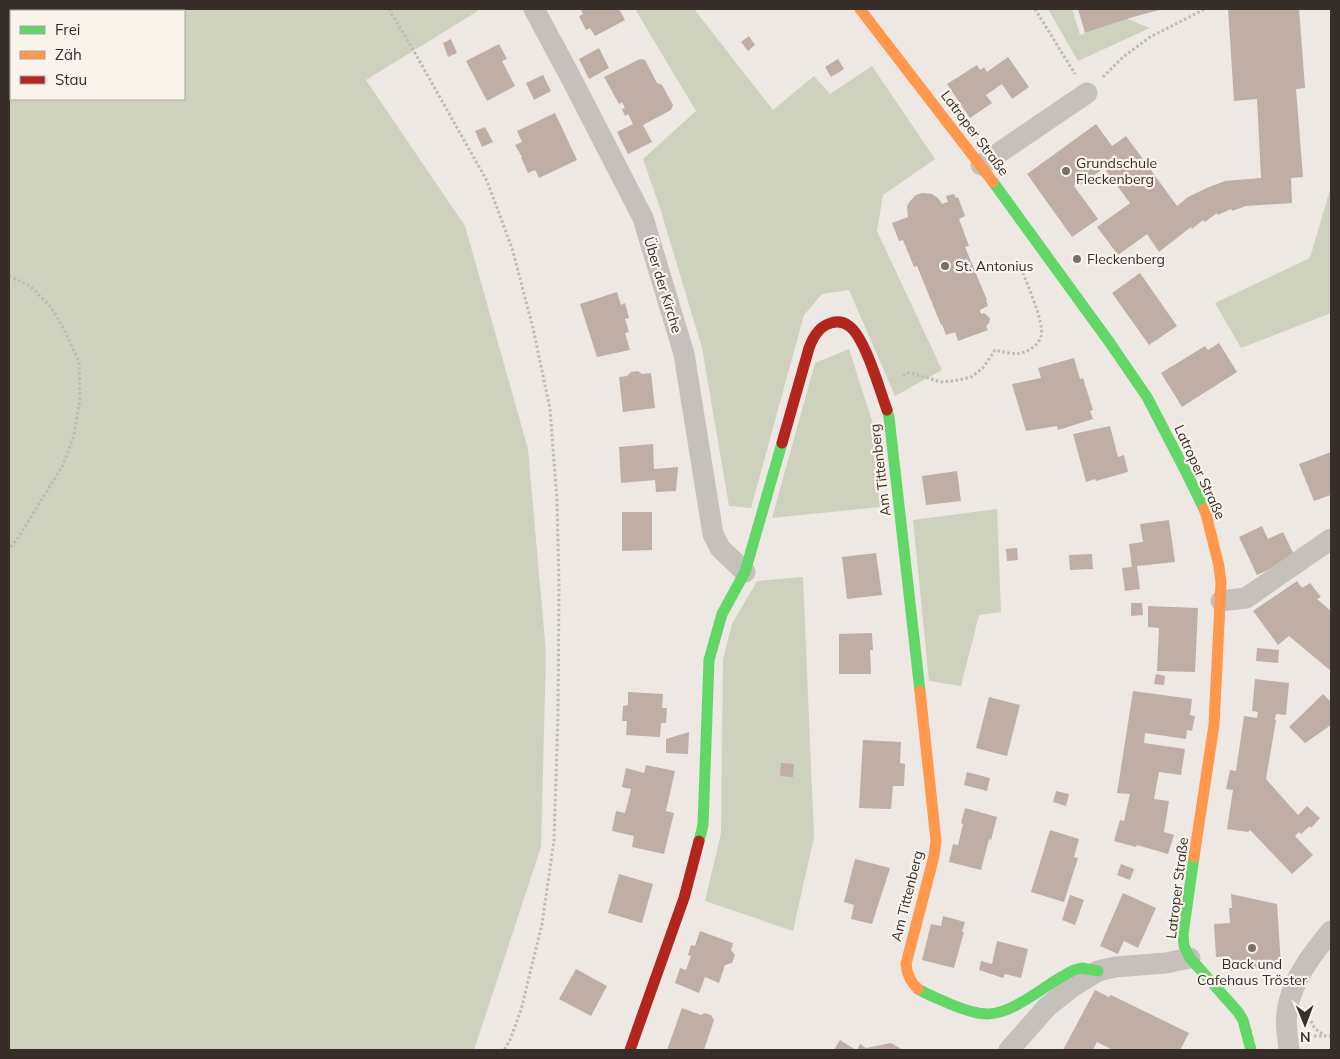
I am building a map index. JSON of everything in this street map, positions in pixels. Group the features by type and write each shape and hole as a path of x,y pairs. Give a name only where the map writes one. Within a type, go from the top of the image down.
{"street":[{"name":"Über der Kirche","path":"534,9 643,218 684,354 713,534 720,548 746,572"},
{"name":"Latroper Straße","path":"860,9 981,165 1147,397 1206,514 1219,566 1221,583 1214,725 1183,934 1184,946 1190,958 1243,1020 1250,1050"},
{"path":"981,165 1087,92"},
{"name":"Am Tittenberg","path":"630,1050 684,898 703,826 709,660 722,614 746,572 807,353 817,330 834,322 842,323 852,328 858,336 869,360 889,417 935,827 934,856 906,964 906,974 912,984 932,996 970,1012 988,1014 1008,1009 1044,986 1076,969 1098,971"},
{"path":"1220,601 1246,598 1331,540"},
{"path":"1289,1050 1286,1012 1290,996 1298,978 1317,948 1331,931"},
{"path":"1009,1050 1047,1007 1072,987 1098,971 1116,967 1166,963 1190,958"}],"path":[{"path":"389,9 487,181 512,248 533,328 550,409 558,500 559,585 558,715 554,840 542,924 522,1010 504,1050"},
{"path":"1036,9 1087,92 1123,57 1150,37 1205,9"},
{"path":"902,379 904,374 911,373 941,382 959,380 971,377 983,368 995,350 1021,354 1034,347 1039,342 1042,329 1022,270 1025,264"},
{"path":"9,276 30,286 51,308 66,333 79,362 80,399 74,435 63,465 18,538 9,549"}],"green space":[{"path":"9,9 481,9 366,80 465,226 528,449 546,653 541,847 474,1050 9,1050"},
{"path":"635,9 694,9 773,110 814,76 830,94 872,66 935,159 883,195 877,231 942,370 895,396 849,290 822,294 804,315 751,508 729,506 702,348 660,208 643,159 696,111"},
{"path":"1048,9 1072,9 1080,35 1127,19 1150,28 1078,61"},
{"path":"1331,186 1331,313 1241,348 1215,303 1310,258"},
{"path":"849,349 874,427 880,507 772,518 815,363"},
{"path":"997,509 1001,612 979,615 961,686 929,681 913,520"},
{"path":"803,577 814,837 793,931 705,901 721,833 723,659 732,624 757,581"}],"building":[{"path":"580,9 619,9 625,20 595,36 590,28 586,30 579,16 583,14"},
{"path":"1078,9 1163,9 1085,33"},
{"name":"Grundschule Fleckenberg","path":"1228,9 1299,9 1305,88 1296,89 1303,177 1291,178 1292,203 1246,206 1232,211 1231,209 1218,215 1217,213 1205,222 1203,220 1192,229 1191,227 1159,252 1147,234 1118,255 1097,227 1130,203 1104,168 1079,186 1076,183 1074,186 1098,219 1072,237 1027,174 1096,124 1112,146 1126,136 1177,206 1188,197 1225,181 1261,178 1257,99 1234,101"},
{"path":"749,36 755,45 748,51 741,42"},
{"path":"451,39 457,53 448,57 443,43"},
{"path":"499,44 507,59 502,61 515,86 487,101 466,61"},
{"path":"599,48 609,68 589,79 579,59"},
{"path":"1008,57 1029,87 1012,99 1002,84 986,95 992,103 970,118 947,84 977,65 980,70 984,67 987,72"},
{"path":"640,59 645,60 657,83 662,85 673,105 671,110 643,125 652,142 628,154 617,132 633,124 628,114 625,116 622,109 625,108 622,102 619,104 604,77"},
{"path":"838,59 844,69 831,77 825,67"},
{"path":"543,75 551,91 534,100 526,83"},
{"path":"555,113 577,160 539,178 535,170 528,173 515,145 522,142 517,131"},
{"path":"485,127 493,142 482,147 475,131"},
{"name":"St. Antonius","path":"922,193 932,194 942,204 948,202 946,196 954,194 956,198 958,197 965,216 959,219 969,246 965,247 987,300 988,306 980,310 981,314 984,313 990,318 986,326 988,330 958,341 955,332 946,335 917,266 914,267 903,240 899,241 892,223 908,217 907,206 916,195"},
{"path":"1140,273 1177,326 1149,345 1112,293"},
{"path":"617,292 621,305 625,303 629,318 625,319 629,332 625,333 630,350 597,357 580,304"},
{"path":"1219,343 1237,372 1182,407 1161,373 1205,346 1208,350"},
{"path":"1074,358 1080,379 1083,378 1093,410 1090,411 1093,419 1058,430 1057,426 1026,431 1012,384 1041,378 1038,368"},
{"path":"638,371 642,374 651,373 655,408 623,412 619,377"},
{"path":"1110,426 1118,457 1124,455 1128,472 1086,482 1073,434"},
{"path":"653,444 654,469 678,467 676,491 656,492 655,480 621,483 619,447"},
{"path":"1331,452 1331,495 1314,501 1299,464"},
{"path":"957,471 961,501 926,505 922,476"},
{"path":"622,512 652,512 652,550 622,551"},
{"path":"1169,520 1175,562 1137,566 1140,589 1125,591 1122,568 1132,567 1129,544 1143,542 1140,524"},
{"path":"1262,526 1268,539 1283,532 1295,557 1257,575 1239,537"},
{"path":"1017,548 1018,560 1007,561 1006,549"},
{"path":"876,553 882,595 847,599 842,557"},
{"path":"1092,554 1093,569 1070,570 1069,555"},
{"path":"1297,581 1302,588 1310,583 1321,597 1317,599 1331,611 1331,671 1289,636 1278,645 1253,611"},
{"path":"1131,603 1142,603 1143,615 1131,616"},
{"path":"1148,606 1198,608 1195,672 1157,671 1159,628 1148,627"},
{"path":"872,633 873,650 870,650 871,674 839,674 839,634"},
{"path":"1257,648 1279,650 1278,663 1256,661"},
{"path":"1156,674 1165,676 1164,685 1154,684"},
{"path":"1255,679 1289,683 1286,715 1276,714 1266,779 1298,815 1307,806 1320,818 1311,828 1310,826 1301,834 1299,832 1295,836 1313,855 1292,874 1250,830 1248,832 1227,829 1233,790 1226,789 1230,770 1236,771 1244,716 1257,718 1258,712 1252,711"},
{"path":"1133,691 1192,699 1190,715 1195,716 1192,731 1187,730 1186,739 1145,733 1144,743 1185,749 1181,775 1159,772 1154,799 1169,801 1164,832 1174,835 1168,854 1114,841 1120,820 1124,821 1130,794 1117,793"},
{"path":"628,692 663,694 662,708 667,708 666,723 661,723 660,737 626,735 627,721 622,721 623,706 628,705"},
{"path":"1323,694 1331,702 1331,725 1305,743 1289,727"},
{"path":"989,697 1020,705 1007,756 976,748"},
{"path":"689,732 688,754 666,753 666,739"},
{"path":"863,740 901,742 900,763 905,764 904,786 893,786 891,809 859,808"},
{"path":"781,763 794,764 793,777 780,776"},
{"path":"646,765 675,771 666,811 674,813 664,854 632,847 634,836 612,831 616,811 625,813 631,789 622,787 626,768 644,773"},
{"path":"967,772 990,778 987,791 964,785"},
{"path":"1056,791 1069,794 1066,806 1053,802"},
{"path":"965,808 997,817 981,870 949,862 953,844 958,845"},
{"path":"1050,830 1079,839 1074,857 1078,858 1064,902 1031,892"},
{"path":"855,859 890,868 872,924 851,919 854,905 844,902"},
{"path":"1121,864 1134,869 1130,880 1117,875"},
{"path":"619,874 653,884 642,923 608,913"},
{"path":"1123,893 1156,908 1138,948 1124,941 1118,954 1100,946"},
{"path":"1231,894 1277,904 1281,966 1231,971 1229,956 1216,957 1214,924 1230,923 1229,908 1232,908"},
{"path":"1070,895 1084,900 1075,925 1062,920"},
{"path":"943,916 965,922 954,968 922,960 931,924 941,926"},
{"path":"700,931 733,943 731,950 735,955 732,963 725,965 719,983 705,977 699,993 675,983 680,968 686,970 691,956 688,955 691,945 695,946"},
{"path":"997,941 1028,949 1021,978 1005,974 1003,978 979,970 981,961 992,964"},
{"path":"576,969 607,986 591,1016 559,999"},
{"path":"1095,990 1109,997 1111,995 1189,1033 1180,1050 1113,1050 1097,1042 1093,1050 1063,1050"},
{"path":"682,1008 701,1015 705,1013 711,1015 714,1020 704,1050 667,1050"},
{"path":"840,1040 856,1050 834,1050"},
{"path":"891,1043 903,1050 857,1050 860,1044 866,1048"}],"traffic: fast":[{"path":"993,182 1147,397 1204,509"},
{"path":"887,410 920,691"},
{"path":"699,841 703,825 709,660 722,614 745,572 782,443"},
{"path":"1194,857 1183,934 1184,946 1190,958 1238,1012 1243,1020 1251,1050"},
{"path":"918,989 964,1009 988,1014 999,1012 1021,1003 1074,970 1082,968 1098,971"}],"traffic: slow":[{"path":"860,9 993,182"},
{"path":"1194,857 1214,725 1221,583 1219,566 1204,509"},
{"path":"918,989 909,978 906,964 934,856 936,841 920,691"}],"traffic: jam":[{"path":"782,443 809,348 820,329 827,324 838,322 849,326 855,332 866,352 887,410"},
{"path":"630,1050 684,898 699,841"}],"place":[{"name":"Grundschule Fleckenberg","path":"1066,171"},
{"name":"Fleckenberg","path":"1077,259"},
{"name":"St. Antonius","path":"945,266"},
{"name":"Back und Cafehaus Tröster","path":"1252,948"}]}
